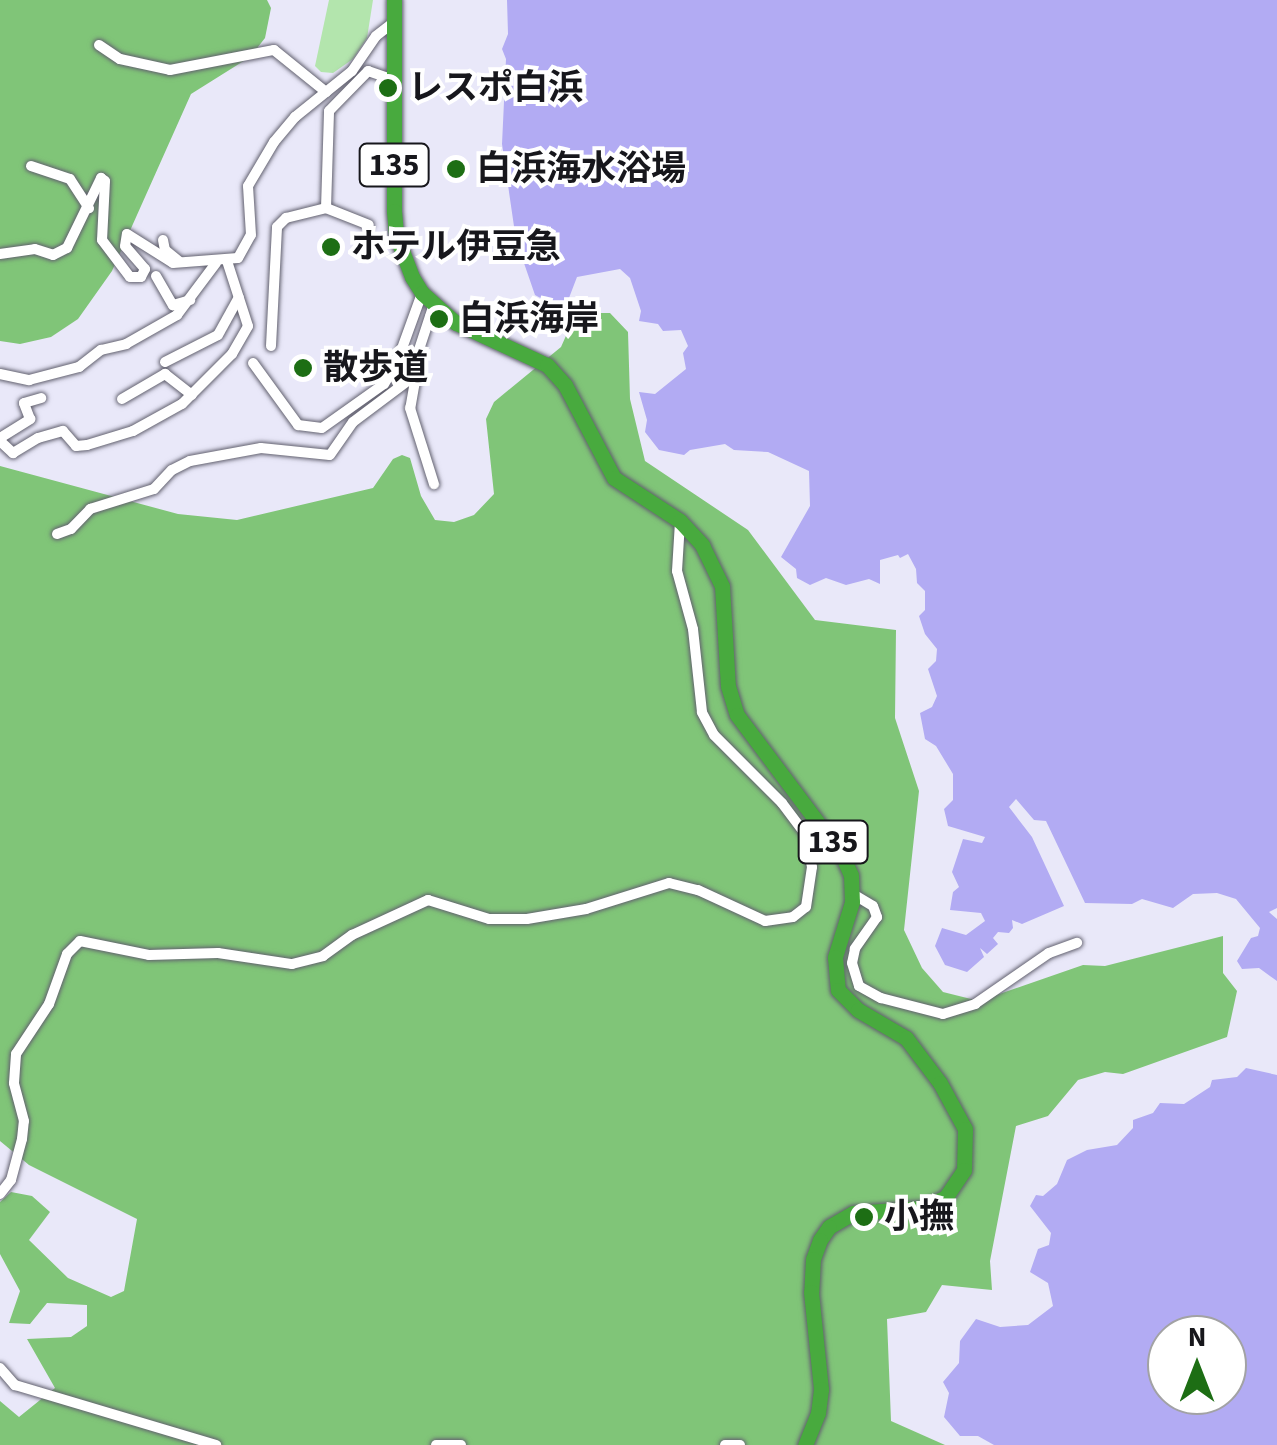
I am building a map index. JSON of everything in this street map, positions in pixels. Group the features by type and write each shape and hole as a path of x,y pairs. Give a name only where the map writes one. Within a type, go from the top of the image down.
{"highway":[{"name":"135","path":"394,0 396,235 404,261 428,298 464,327 547,365 565,385 614,478 680,521 702,545 722,586 728,686 737,716 842,855 853,894 835,957 838,990 858,1010 893,1027 924,1058 959,1113 967,1157 956,1186 934,1204 853,1213 829,1227 820,1240 810,1276 821,1389 818,1413 805,1445"}],"street":[{"path":"0,254 61,252 89,208 96,181 104,179 102,240 130,277 140,278 145,269 125,246 126,234 174,264 221,262 244,254 252,235 247,198 252,176 284,129 352,72 376,36 394,22"},
{"path":"98,45 120,59 170,70 274,50 326,92"},
{"path":"326,208 328,111 368,71 394,80"},
{"path":"31,166 70,179 89,208"},
{"path":"271,346 277,227 286,218 326,208 369,225"},
{"path":"163,240 166,250 184,264"},
{"path":"41,398 24,403 30,419 0,440 9,452 62,431 76,446 99,442 133,431 192,394 232,354 246,332 248,320 221,262"},
{"path":"0,374 29,380 79,367 101,350 126,344 171,319 221,262"},
{"path":"156,276 173,305 190,300"},
{"path":"165,362 218,335 239,297"},
{"path":"428,298 410,408 434,484"},
{"path":"253,363 298,425 322,428 384,384 428,298"},
{"path":"57,534 72,528 90,508 154,489 172,470 190,460 261,448 330,454 354,422 406,384 416,362"},
{"path":"122,399 165,374 192,394"},
{"path":"0,1194 10,1180 22,1139 24,1120 14,1083 16,1054 49,1004 65,970 67,954 80,941 149,955 218,953 292,964 324,956 352,935 428,900 489,918 528,918 586,909 670,883 698,890 766,921 793,917 806,907 812,867 806,835 782,803 714,735 702,712 693,628 677,571 680,521"},
{"path":"853,894 873,906 877,917 854,949 852,963 859,986 866,992 929,1011 943,1014 975,1004 1049,952 1077,942"},
{"path":"0,1368 15,1385 59,1401 216,1445"},
{"path":"436,1445 461,1445"},
{"path":"725,1445 740,1445"}],"green space":[{"path":"0,0 267,0 271,8 265,38 250,57 191,94 112,271 78,319 51,337 20,344 0,341"},
{"path":"329,0 373,0 367,38 353,59 333,73 321,72 315,66"},
{"path":"585,313 610,313 628,332 630,399 645,461 748,530 815,620 896,630 895,718 919,791 904,930 922,968 943,992 979,1001 1083,965 1105,966 1223,936 1223,973 1237,991 1227,1037 1123,1074 1105,1072 1078,1080 1048,1116 1016,1126 990,1261 992,1290 942,1285 926,1312 887,1319 891,1421 945,1445 0,1445 0,1401 19,1417 55,1388 27,1339 71,1337 87,1326 87,1305 47,1303 30,1324 9,1323 20,1291 0,1254 0,1202 11,1192 32,1196 50,1212 29,1240 68,1278 111,1297 124,1291 137,1219 29,1165 0,1141 0,466 178,514 237,520 373,488 393,459 402,455 410,458 421,496 435,520 454,522 474,515 494,494 486,419 494,402 561,347 573,320"}],"shaded area":[{"path":"507,0 1277,0 1277,908 1269,912 1277,919 1277,981 1259,968 1242,969 1237,961 1260,928 1236,899 1217,893 1193,894 1173,908 1142,899 1132,904 1085,903 1046,821 1034,820 1016,799 1009,807 1032,837 1064,906 1022,924 1012,920 1009,933 998,932 993,938 998,944 987,954 980,948 984,957 967,972 945,965 935,946 942,928 966,935 985,921 981,913 950,910 953,892 959,887 952,872 963,839 982,843 985,837 948,826 944,809 953,800 953,774 936,746 925,739 920,713 932,707 937,696 928,669 936,661 937,649 925,634 919,616 925,610 925,591 917,583 916,569 908,554 880,560 880,584 869,579 846,585 826,578 810,585 797,578 796,569 781,557 810,506 809,471 768,452 734,450 725,444 690,450 684,455 659,450 645,432 647,420 639,392 655,394 686,369 683,353 688,346 681,330 663,331 658,324 639,321 641,311 630,278 620,269 577,277 564,311 535,295 516,240 502,144 506,59 502,49 508,34"},
{"path":"1246,1068 1277,1075 1277,1445 994,1445 978,1436 960,1436 944,1417 949,1393 943,1382 959,1363 960,1341 976,1319 1000,1327 1028,1325 1053,1306 1048,1283 1030,1272 1038,1249 1049,1245 1051,1233 1030,1206 1036,1195 1043,1196 1057,1184 1067,1160 1087,1150 1117,1145 1133,1128 1133,1120 1153,1113 1160,1103 1184,1104 1210,1087 1212,1080 1237,1077"}],"place":[{"name":"レスポ白浜","path":"388,88"},
{"name":"白浜海水浴場","path":"456,169"},
{"name":"ホテル伊豆急","path":"331,247"},
{"name":"白浜海岸","path":"439,319"},
{"name":"散歩道","path":"303,368"},
{"name":"小撫","path":"864,1217"}]}
